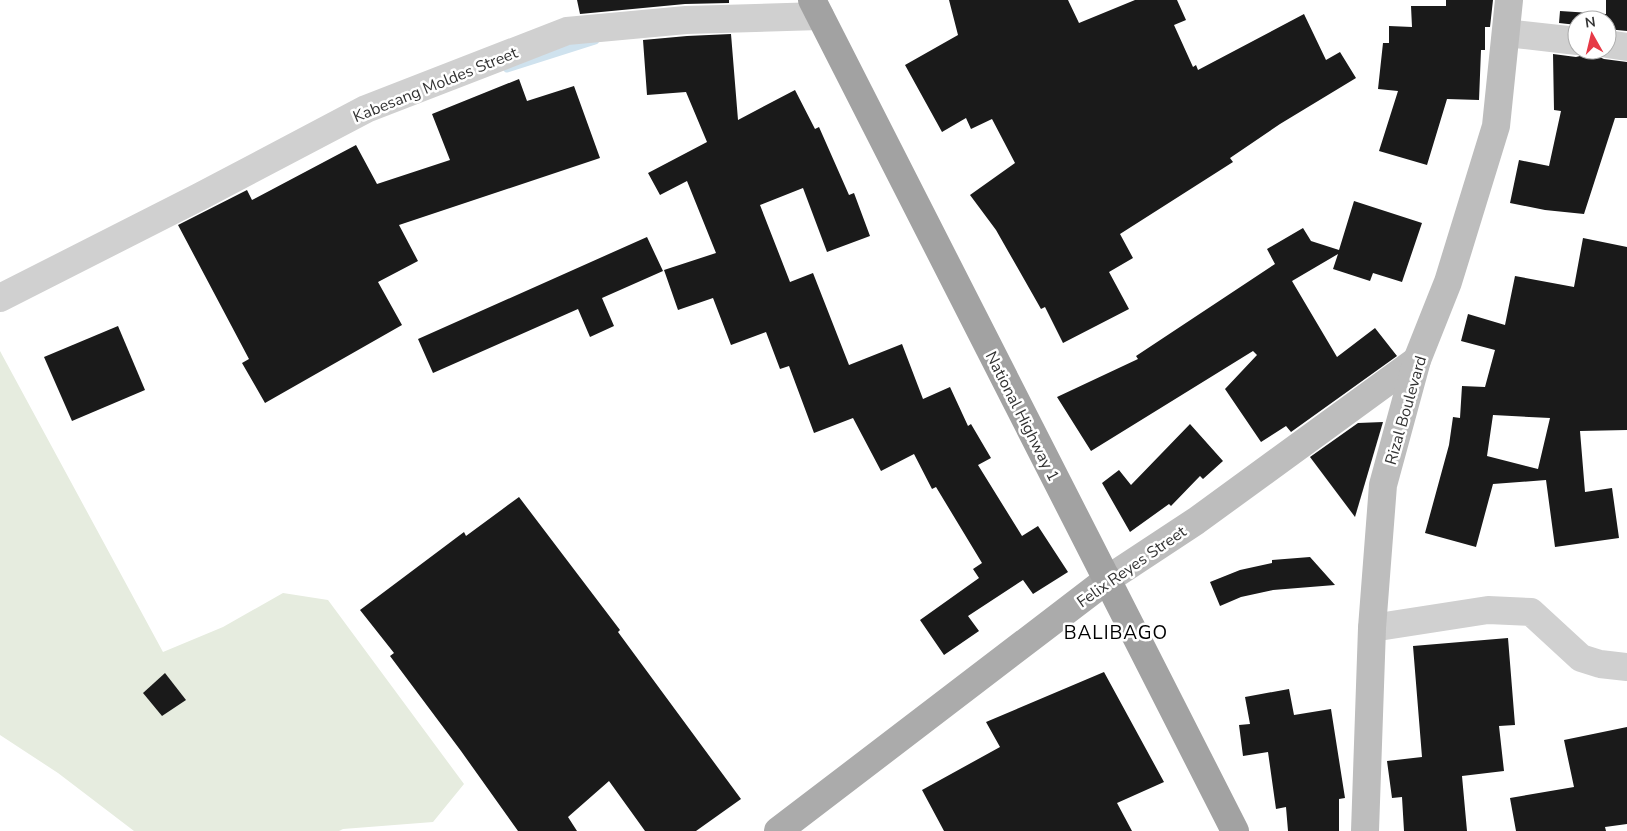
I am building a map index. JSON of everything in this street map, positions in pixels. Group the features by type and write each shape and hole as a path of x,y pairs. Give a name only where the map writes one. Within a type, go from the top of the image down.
{"highway":[{"name":"National Highway 1","path":"816,8 1235,831"}],"main road":[{"name":"Rizal Boulevard","path":"1364,831 1372,628 1383,485 1418,360 1448,282 1496,126 1509,0"},
{"name":"Felix Reyes Street","path":"778,831 1108,579 1196,521 1418,360"}],"street":[{"name":"Kabesang Moldes Street","path":"0,298 199,197 366,109 567,31 816,8"},
{"path":"1506,33 1567,40"},
{"path":"1372,628 1488,610 1531,612 1581,658 1600,664 1627,667"}],"shaded area":[{"path":"0,351 163,652 223,627 283,593 328,600 464,784 433,822 343,829 339,831 134,831 58,773 0,735"}],"building":[{"path":"577,0 729,0 729,3 685,4 580,14"},
{"path":"949,0 1068,0 1079,23 1135,0 1177,0 1186,20 1174,25 1193,67 1196,65 1198,70 1304,14 1326,60 1340,52 1356,78 1280,124 1230,158 1233,162 1120,234 1133,258 1109,272 1129,309 1063,343 1045,307 1041,309 996,230 970,195 1015,163 992,119 971,129 966,118 942,132 905,65 958,35"},
{"path":"1446,0 1493,0 1490,27 1485,27 1485,50 1481,50 1479,100 1447,99 1427,165 1379,151 1398,91 1378,89 1383,43 1389,43 1389,26 1412,27 1411,6 1446,6"},
{"path":"1606,0 1627,0 1627,31 1617,30 1617,10 1606,10"},
{"path":"1560,11 1567,11 1567,24 1559,23"},
{"path":"731,34 738,120 795,90 815,129 819,127 849,195 854,193 870,236 827,252 803,188 760,205 790,282 813,273 849,365 902,344 923,399 950,387 968,426 971,424 991,458 978,465 1022,536 1038,526 1068,572 1033,594 1023,580 968,616 979,631 944,655 920,620 979,578 973,569 982,563 936,487 932,489 914,454 881,471 853,418 814,433 789,366 780,369 766,332 731,345 713,298 678,310 664,270 716,253 687,181 660,195 648,173 707,142 686,92 647,95 643,40"},
{"path":"1553,54 1567,56 1567,60 1627,62 1627,118 1615,118 1584,214 1545,210 1510,203 1519,160 1549,166 1561,111 1554,110"},
{"path":"519,79 527,101 574,86 600,158 399,225 418,261 378,282 402,325 265,403 242,363 249,359 178,225 247,190 252,200 356,145 377,184 450,160 432,114"},
{"path":"1354,201 1422,223 1402,282 1373,273 1370,281 1333,269 1338,254 1292,281 1337,357 1375,328 1397,356 1291,432 1286,426 1261,442 1225,389 1257,355 1253,351 1091,451 1057,397 1138,359 1136,356 1275,264 1267,249 1303,228 1311,241 1339,250"},
{"path":"647,237 663,271 602,298 614,326 590,337 578,309 433,373 418,339"},
{"path":"1583,238 1627,247 1627,430 1580,431 1585,492 1612,488 1619,538 1555,547 1546,480 1493,484 1476,547 1425,533 1449,445 1453,417 1460,418 1462,386 1485,387 1495,350 1461,341 1468,314 1505,325 1515,276 1574,287","holes":["1493,415 1550,418 1538,469 1487,456"]},
{"path":"118,326 145,390 72,421 44,357"},
{"path":"1383,422 1355,517 1310,457 1358,423"},
{"path":"1190,424 1223,461 1203,479 1200,476 1171,506 1169,504 1130,532 1102,483 1119,470 1131,485"},
{"path":"519,497 620,630 618,632 741,799 696,831 645,831 609,781 568,817 577,831 518,831 390,656 394,653 360,610 464,532 466,536"},
{"path":"1310,557 1335,585 1273,590 1241,597 1220,606 1210,582 1240,570 1272,563 1272,560"},
{"path":"1508,638 1515,725 1499,726 1504,771 1462,776 1467,831 1404,831 1402,797 1392,798 1387,761 1422,757 1413,646"},
{"path":"1104,672 1164,782 1117,803 1132,831 944,831 922,790 1000,747 986,722"},
{"path":"165,673 186,700 162,716 143,693"},
{"path":"1289,689 1294,715 1331,709 1345,798 1339,799 1339,831 1288,831 1286,807 1276,809 1268,752 1243,756 1239,725 1250,724 1245,697"},
{"path":"1627,727 1627,824 1605,827 1606,831 1516,831 1510,798 1574,787 1564,740"}],"waterway":[{"path":"507,68 595,40"}],"district":[{"name":"BALIBAGO","path":"1116,632"}]}
